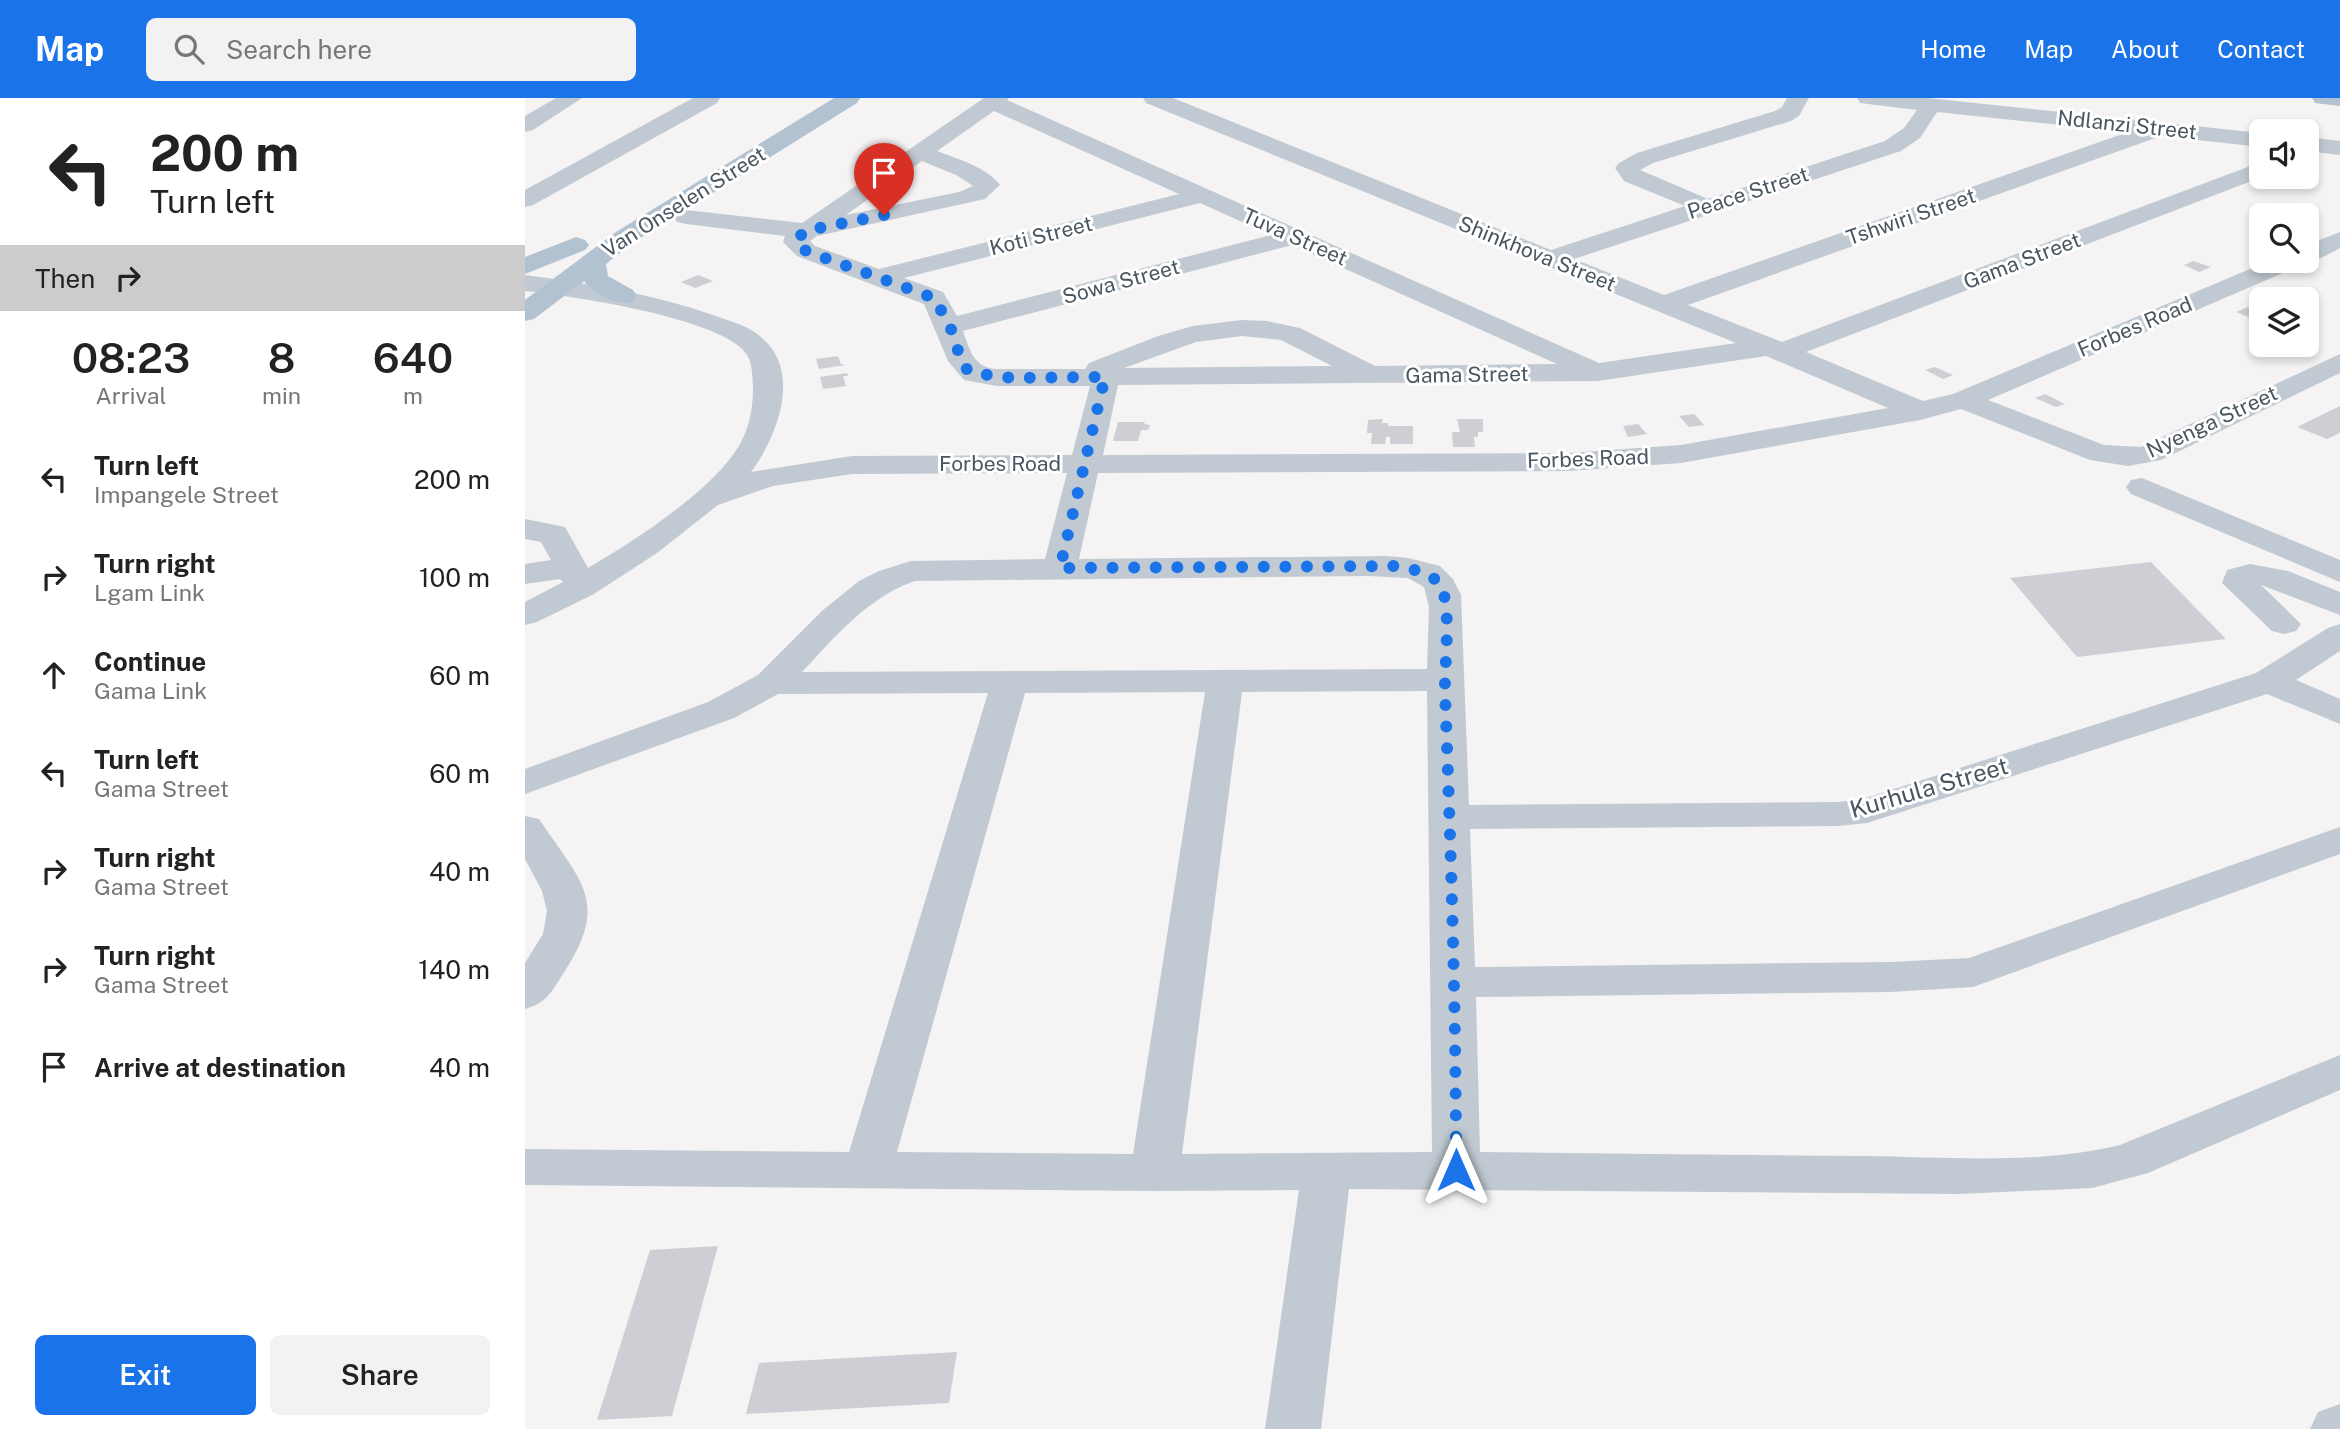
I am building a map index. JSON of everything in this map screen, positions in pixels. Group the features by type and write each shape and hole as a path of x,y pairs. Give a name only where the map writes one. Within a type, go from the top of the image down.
{"main road":[{"name":"Van Onselen Street","path":"525,313 558,287 584,252 814,98"},
{"name":"Van Onselen Street","path":"584,252 657,216 849,98"},
{"path":"2323,98 2340,100"},
{"path":"525,279 584,252 593,275 599,282 624,296"}],"street":[{"path":"525,125 571,98"},
{"path":"525,200 709,98"},
{"name":"Shinkhova Street","path":"1154,98 1776,349 1920,411"},
{"path":"1707,207 1632,176 1627,168 1644,158 1783,116 1791,111 1798,98"},
{"name":"Ndlanzi Street","path":"1868,98 2249,138"},
{"path":"804,231 995,100"},
{"name":"Tuva Street","path":"995,100 1293,237 1598,372"},
{"name":"Peace Street","path":"1549,259 1893,146 1912,133 1931,105"},
{"name":"Tshwiri Street","path":"1662,304 2159,129"},
{"path":"686,217 804,231 964,198 977,194 988,185 964,170 919,152"},
{"name":"Gama Street","path":"804,231 796,242 806,251 934,298 950,326 963,366 972,373 1000,378 1598,372 1776,349 2249,173"},
{"name":"Koti Street","path":"879,277 1203,195"},
{"name":"Sowa Street","path":"950,326 1293,237"},
{"path":"2319,249 2340,239"},
{"name":"Forbes Road","path":"706,499 767,477 852,465 1607,461 1681,454 1920,411 1963,400 2262,273"},
{"path":"525,279 558,287 624,296 698,318 753,343 762,355 766,368 767,400 765,419 753,448 706,499 637,553 525,594"},
{"name":"Gama Street","path":"1093,377 1172,342 1239,327 1277,330 1290,334 1373,376"},
{"name":"Nyenga Street","path":"1963,400 2093,451 2111,456 2137,457 2150,454 2340,362"},
{"path":"1060,568 1084,463 1093,377"},
{"name":"Forbes Road","path":"765,419 785,446 794,452 817,460 852,465"},
{"path":"2142,487 2340,572"},
{"path":"525,528 553,534 575,577"},
{"path":"525,782 721,710 771,684 855,600 893,575 911,571 1060,568 1368,566 1413,569 1432,576 1441,585 1446,600 1445,680 1456,982 1456,1170"},
{"path":"525,574 575,577"},
{"path":"2284,624 2239,583 2239,577 2246,574 2271,576 2340,605"},
{"path":"525,615 575,577"},
{"name":"Kurhula Street","path":"1450,817 1837,814 1867,811 2269,681 2340,635"},
{"path":"771,684 1445,680"},
{"path":"1155,1173 1225,681"},
{"path":"2269,681 2340,713"},
{"path":"868,1170 1009,684"},
{"path":"525,828 562,888 568,911 563,933 546,966 525,994"},
{"path":"1456,982 1890,977 1973,972 2340,840"},
{"path":"525,1167 1155,1173 1456,1170 1959,1176 2092,1170 2131,1160 2340,1071"},
{"path":"1293,1429 1326,1173"}],"building":[{"path":"2193,261 2211,267 2199,272 2184,265"},
{"path":"698,275 713,281 695,288 681,282"},
{"path":"2249,307 2249,317 2236,312"},
{"path":"838,356 841,364 846,365 819,369 816,359"},
{"path":"1935,367 1953,375 1943,379 1925,370"},
{"path":"847,373 848,376 843,376 846,386 823,389 820,377"},
{"path":"2045,394 2065,404 2056,407 2035,398"},
{"path":"2340,406 2340,433 2327,439 2297,427"},
{"path":"1694,414 1704,425 1689,427 1679,416"},
{"path":"1383,419 1382,423 1388,423 1388,426 1413,426 1413,444 1390,444 1390,437 1386,437 1385,444 1371,444 1372,433 1367,433 1368,420"},
{"path":"1457,419 1483,419 1483,432 1478,432 1478,437 1474,437 1475,447 1453,447 1452,432 1460,432"},
{"path":"1118,422 1145,422 1144,424 1150,425 1148,430 1141,430 1138,441 1113,441"},
{"path":"1638,424 1647,434 1628,437 1623,426"},
{"path":"2151,562 2226,639 2077,657 2010,578"},
{"path":"718,1246 672,1416 597,1420 650,1250"},
{"path":"957,1352 949,1403 746,1414 759,1363"}],"route":[{"path":"884,215 804,231 796,242 806,251 934,298 941,306 950,326 963,366 972,373 1012,378 1105,377 1060,568 1394,566 1432,576 1441,585 1446,600 1445,680 1456,982 1456,1170"}]}
